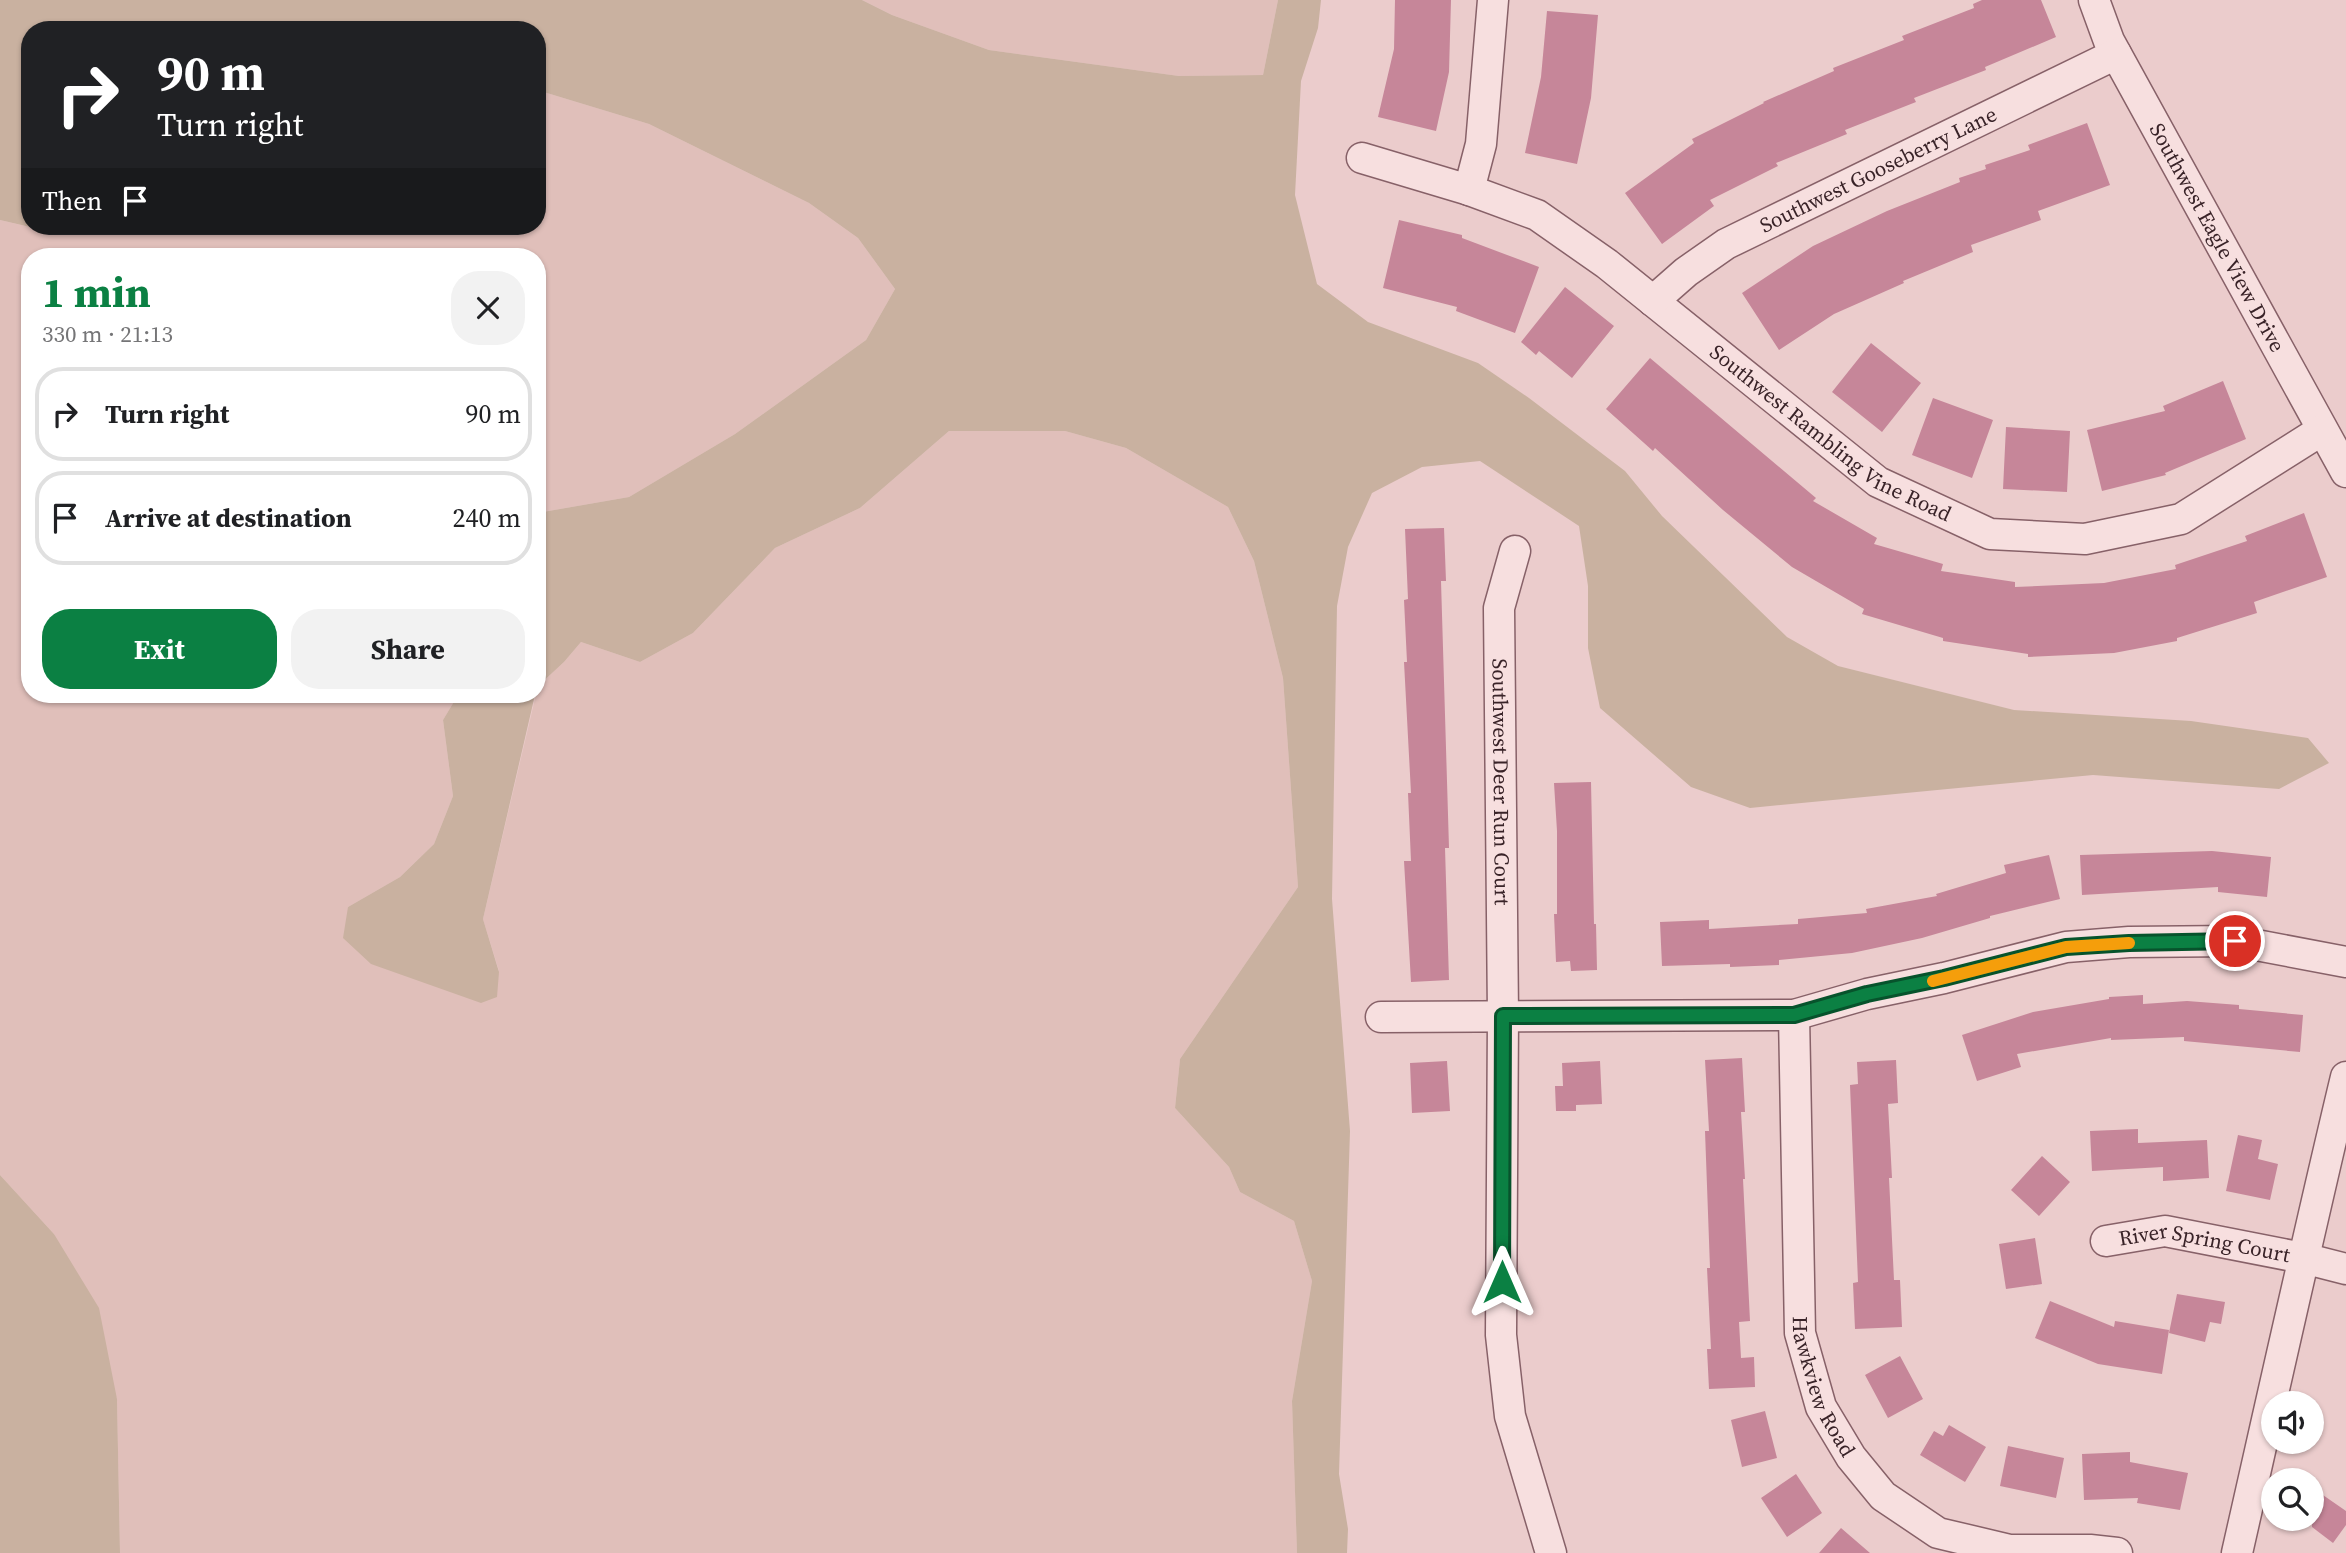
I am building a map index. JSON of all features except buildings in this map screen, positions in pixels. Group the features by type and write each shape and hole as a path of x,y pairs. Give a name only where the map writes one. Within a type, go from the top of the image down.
{"street":[{"path":"1469,190 1481,144 1493,0"},
{"name":"Southwest Eagle View Drive","path":"2094,0 2109,41 2346,472"},
{"name":"Southwest Gooseberry Lane","path":"1653,301 1686,272 1726,244 2116,54"},
{"name":"Southwest Rambling Vine Road","path":"1362,158 1469,190 1537,215 1607,264 1878,482 1990,534 2085,539 2181,519 2322,430"},
{"name":"Southwest Deer Run Court","path":"1515,551 1499,608 1503,1016 1501,1335 1510,1416 1551,1553"},
{"path":"1381,1017 1794,1015 1867,994 1944,978 2066,947 2129,943 2235,941 2346,962"},
{"name":"Hawkview Road","path":"1794,1015 1800,1333 1821,1407 1827,1417 1852,1457 1883,1496 1938,1533 2010,1550 2090,1550 2117,1553"},
{"path":"2237,1553 2346,1077"},
{"name":"River Spring Court","path":"2106,1241 2165,1231 2346,1269"}],"shaded area":[{"path":"0,0 862,0 892,15 989,50 1179,76 1263,75 1278,0 1321,0 1318,28 1301,81 1295,195 1317,284 1368,322 1478,363 1529,398 1625,471 1662,516 1787,637 1838,666 2014,710 2191,721 2308,738 2329,763 2279,789 2093,775 1750,808 1691,787 1600,708 1588,648 1588,586 1579,526 1480,461 1422,467 1372,493 1348,547 1337,606 1332,899 1350,1131 1339,1474 1348,1529 1347,1553 1297,1553 1292,1401 1312,1281 1294,1221 1240,1192 1229,1167 1175,1108 1180,1059 1298,887 1283,678 1254,561 1228,507 1126,448 1065,431 949,431 860,508 775,548 693,633 640,662 581,642 546,679 546,511 629,497 735,434 866,340 895,289 858,238 809,203 649,124 546,93 546,21 21,21 21,225 0,220"},
{"path":"862,0 1278,0 1263,75 1179,76 989,50 892,15"},
{"path":"546,93 649,124 809,203 858,238 895,289 866,340 735,434 629,497 546,511 546,248 21,248 21,703 453,703 443,720 453,796 434,844 400,877 348,907 499,971 483,919 534,703 546,703 546,679 581,642 640,662 693,633 775,548 860,508 949,431 1065,431 1126,448 1228,507 1254,561 1283,678 1298,887 1180,1059 1175,1108 1229,1167 1240,1192 1294,1221 1312,1281 1292,1401 1297,1553 120,1553 117,1399 54,1234 0,1175 0,220 21,225 21,235 546,235"},
{"path":"453,703 533,703 483,919 499,972 497,997 481,1003 371,964 343,938 348,907 400,877 434,844 453,796 443,720"},
{"path":"0,1175 54,1234 99,1308 117,1399 120,1553 0,1553"}],"slow traffic":[{"path":"1933,981 2066,947 2129,943"}],"route":[{"path":"1502,1282 1503,1016 1794,1015 1867,994 1944,978 2066,947 2235,941"}]}
